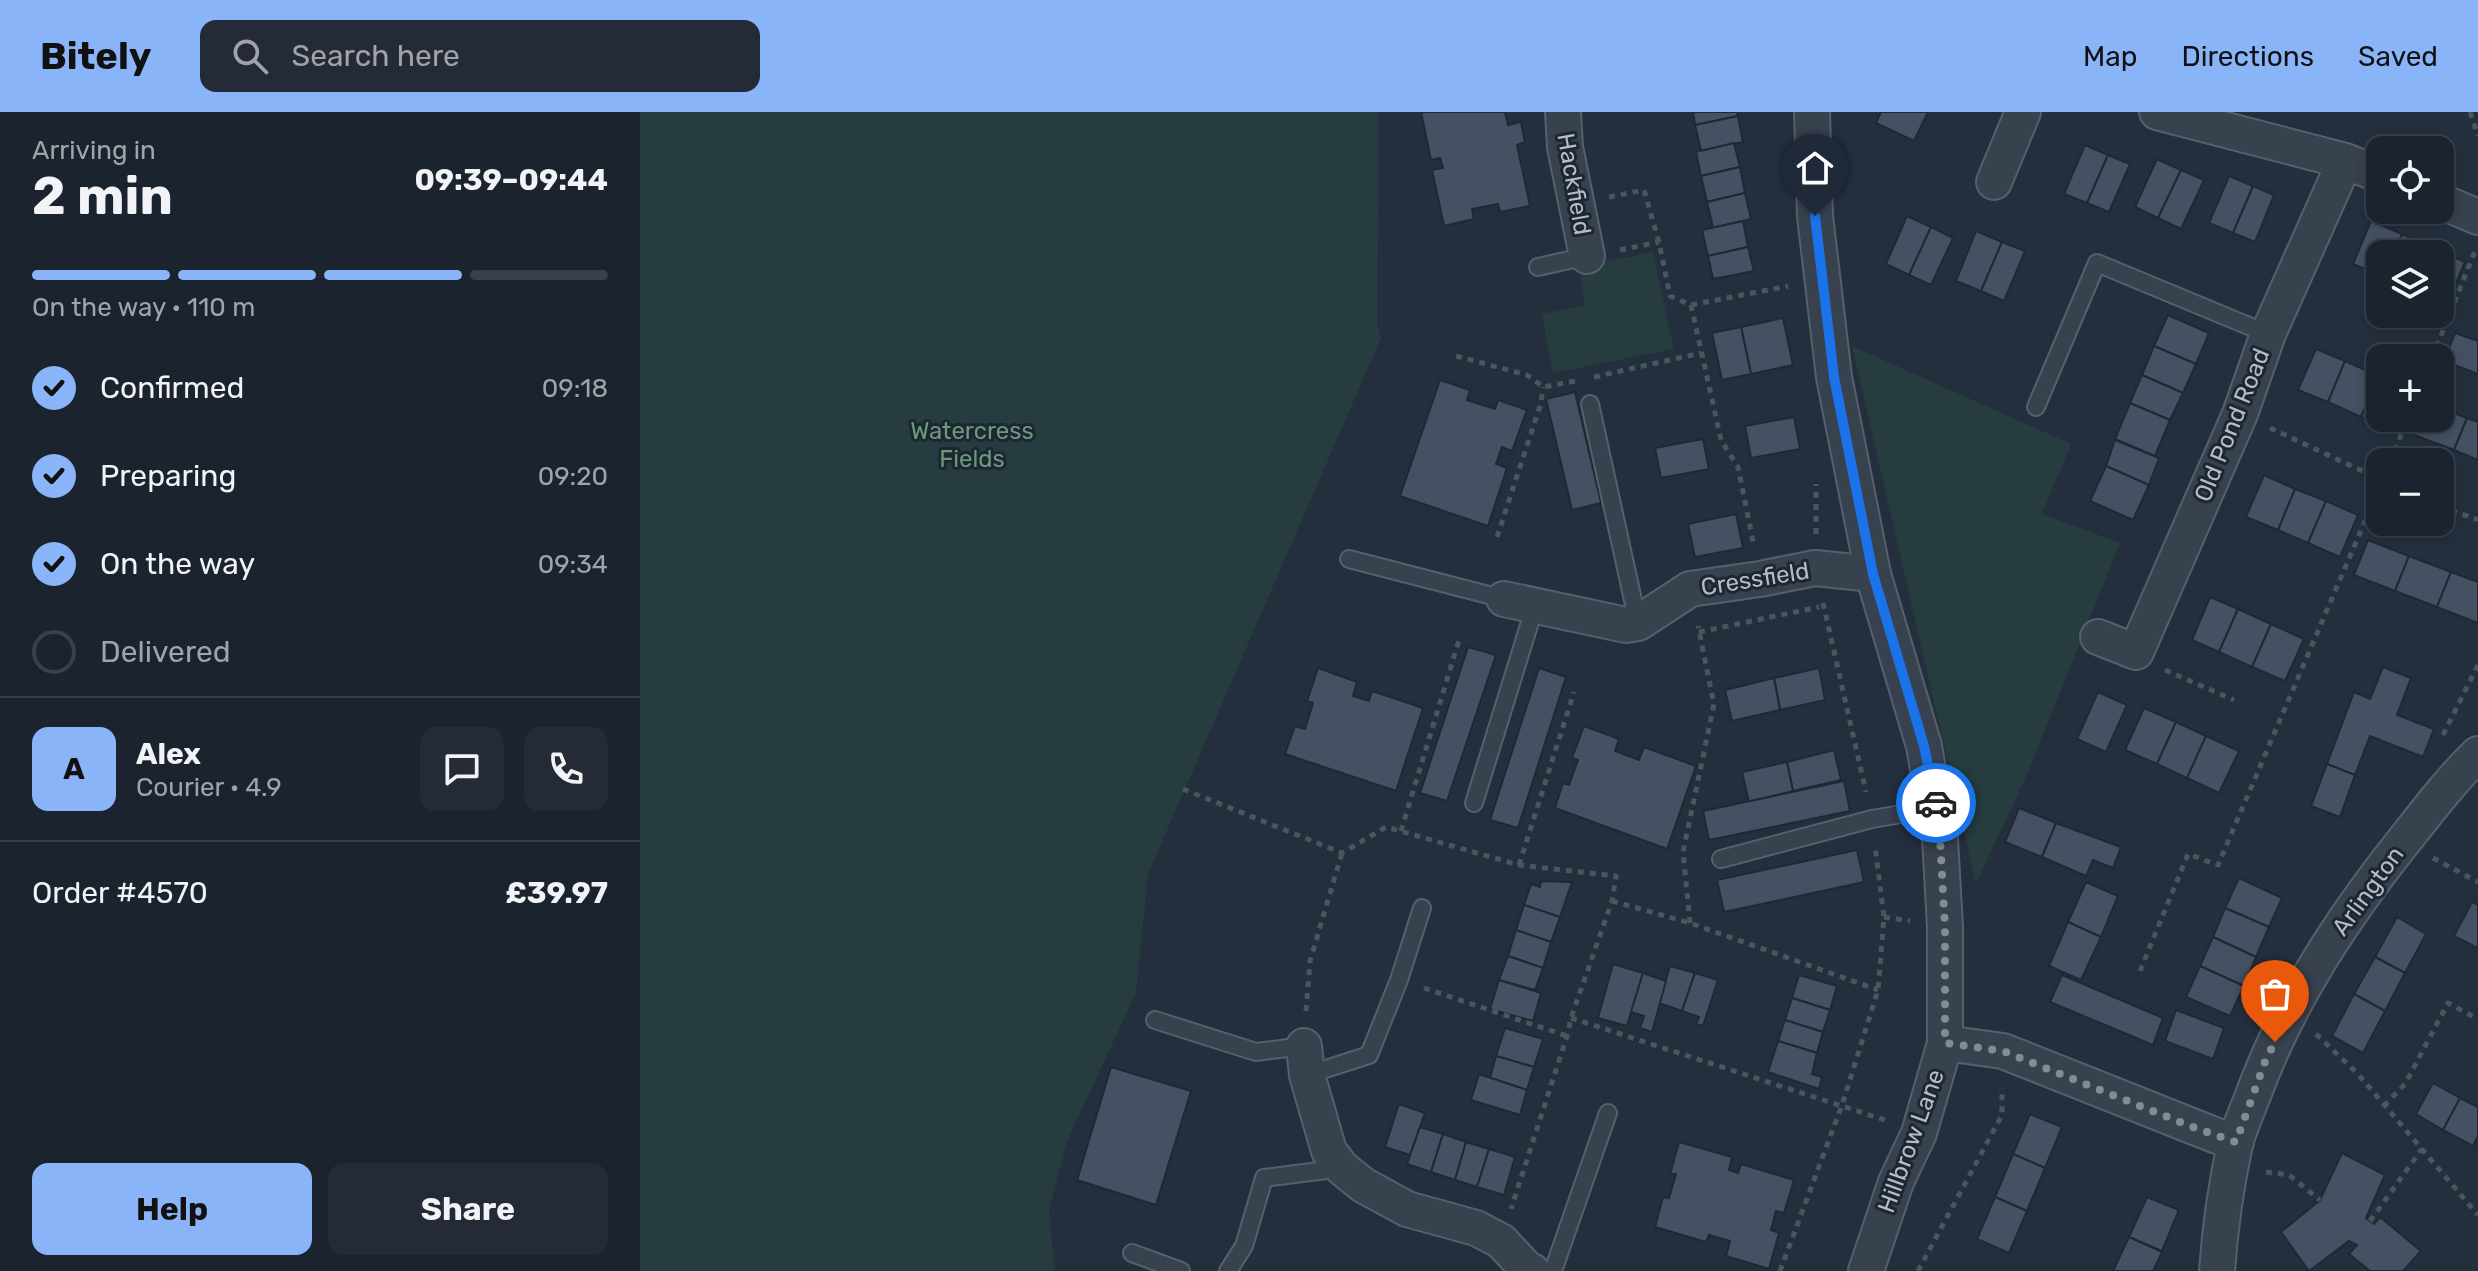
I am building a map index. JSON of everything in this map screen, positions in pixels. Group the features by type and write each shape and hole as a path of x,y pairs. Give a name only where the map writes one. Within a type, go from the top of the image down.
{"street":[{"name":"Hackfield","path":"1563,112 1565,147 1587,256"},
{"name":"Hillbrow Lane","path":"1812,112 1815,216 1834,377 1873,574 1924,746 1937,808 1945,927 1945,1043 1919,1133 1896,1182 1866,1271"},
{"path":"1994,182 2023,112"},
{"path":"2163,113 2345,161 2366,169"},
{"name":"Old Pond Road","path":"2136,652 2240,414 2268,334 2345,161"},
{"path":"2454,207 2478,217"},
{"name":"Cressfield","path":"1638,623 1690,589 1815,568 1873,574"},
{"path":"1519,603 1626,625 1638,623"},
{"path":"2098,637 2136,652"},
{"name":"Arlington","path":"2217,1271 2220,1222 2234,1154 2266,1059 2339,927 2460,771 2478,754"},
{"path":"1945,1043 2003,1051 2190,1126 2234,1154"},
{"path":"1306,1060 1329,1151 1342,1168 1363,1185 1407,1209 1476,1228 1501,1241 1530,1271"}],"lane":[{"path":"1538,267 1587,256"},
{"path":"2036,407 2097,263 2268,334"},
{"path":"1590,404 1638,623"},
{"path":"1349,559 1519,603 1474,803"},
{"path":"1721,859 1872,819 1937,808"},
{"path":"1155,1020 1256,1052 1306,1060 1369,1055 1399,980 1422,908"},
{"path":"1553,1271 1608,1113"},
{"path":"1228,1271 1244,1246 1264,1178 1342,1168"},
{"path":"1132,1253 1181,1271"}],"path":[{"path":"2470,112 2478,136"},
{"path":"1577,202 1644,190 1670,296 1691,305 1798,284 1823,292"},
{"path":"2438,344 2478,242"},
{"path":"1691,305 1721,440 1738,467 1760,579"},
{"path":"1456,356 1527,375 1543,387 1701,353"},
{"path":"1497,537 1541,403 1543,387"},
{"path":"2240,414 2366,473"},
{"path":"1780,1271 1842,1105 1878,990 1884,917 1872,819 1815,568 1816,479"},
{"path":"2454,511 2478,520"},
{"path":"2140,971 2188,854 2218,865 2366,517"},
{"path":"1690,589 1714,704 1683,852 1690,923"},
{"path":"1699,632 1824,606"},
{"path":"1401,831 1459,640"},
{"path":"2136,652 2152,664 2234,700"},
{"path":"1519,865 1574,692"},
{"path":"1183,789 1342,853"},
{"path":"1306,1060 1310,961 1342,853 1386,827 1519,865 1616,876 1612,901 1571,1018 1501,1241"},
{"path":"2404,842 2478,882"},
{"path":"1612,901 1690,923 1878,990"},
{"path":"1399,980 1567,1036"},
{"path":"2384,1106 2405,1084 2448,1003 2478,1019"},
{"path":"1571,1018 1842,1105 1919,1133"},
{"path":"2284,1025 2304,1022 2358,1074 2478,1215"},
{"path":"1918,1271 2002,1115 2003,1051"},
{"path":"2370,1221 2422,1149"},
{"path":"2234,1154 2289,1175 2320,1200"}],"green space":[{"name":"Watercress Fields","path":"640,112 1379,112 1377,323 1381,338 1148,874 1136,993 1067,1141 1049,1210 1055,1271 640,1271"},
{"path":"1653,252 1674,349 1553,373 1542,314 1585,305 1579,267"},
{"path":"1852,346 2071,444 2042,514 2120,543 2028,772 1976,884"}],"building":[{"path":"1421,112 1505,112 1508,125 1521,122 1525,142 1517,145 1530,206 1500,212 1498,204 1472,209 1474,219 1444,226 1432,170 1443,168 1440,158 1431,160"},
{"path":"1693,112 1737,112 1738,116 1695,125"},
{"path":"1881,112 1928,112 1914,141 1876,123"},
{"path":"1738,116 1743,142 1701,151 1695,125"},
{"path":"1734,143 1740,167 1701,176 1696,152"},
{"path":"2085,145 2108,155 2087,203 2064,194"},
{"path":"2108,155 2130,164 2109,212 2087,203"},
{"path":"2157,159 2181,170 2158,218 2135,207"},
{"path":"1740,167 1745,193 1707,202 1701,176"},
{"path":"2181,170 2204,180 2181,229 2158,218"},
{"path":"2229,176 2253,186 2233,233 2209,223"},
{"path":"2253,186 2274,195 2255,242 2233,233"},
{"path":"1745,193 1751,219 1713,228 1707,202"},
{"path":"1907,216 1931,227 1909,275 1886,264"},
{"path":"1743,221 1748,247 1708,256 1702,230"},
{"path":"2370,224 2378,224 2402,234 2400,240 2366,240 2366,269 2353,264"},
{"path":"1931,227 1953,238 1931,285 1909,275"},
{"path":"1976,231 2002,242 1981,291 1956,281"},
{"path":"2402,234 2415,240 2400,240"},
{"path":"2002,242 2025,251 2004,301 1981,291"},
{"path":"1748,247 1754,271 1713,279 1708,256"},
{"path":"2454,257 2465,262 2454,288"},
{"path":"2168,315 2209,333 2196,364 2154,346"},
{"path":"1783,318 1793,365 1751,374 1741,327"},
{"path":"1741,327 1751,374 1722,380 1712,333"},
{"path":"2455,333 2478,341 2478,374 2454,365 2454,344 2451,344"},
{"path":"2154,346 2196,364 2183,393 2142,375"},
{"path":"2316,349 2345,361 2328,402 2298,390"},
{"path":"2345,361 2366,370 2366,406 2361,417 2328,402"},
{"path":"2142,375 2183,393 2170,420 2130,403"},
{"path":"1440,380 1470,390 1467,400 1495,409 1498,400 1527,410 1512,451 1502,447 1496,464 1507,468 1488,526 1400,496"},
{"path":"1575,392 1601,503 1572,510 1546,399"},
{"path":"2130,403 2170,420 2155,456 2115,439"},
{"path":"2454,413 2467,418 2454,450 2414,435 2415,432 2454,432"},
{"path":"1794,417 1800,449 1751,458 1745,426"},
{"path":"2467,418 2478,422 2478,460 2454,450"},
{"path":"1703,439 1709,469 1661,478 1655,448"},
{"path":"2115,440 2159,458 2149,485 2106,466"},
{"path":"2106,466 2149,485 2133,520 2090,501"},
{"path":"2264,475 2295,489 2278,530 2246,517"},
{"path":"2295,489 2326,501 2308,543 2278,530"},
{"path":"2326,501 2358,515 2340,557 2308,543"},
{"path":"1736,514 1743,548 1695,557 1688,524"},
{"path":"2368,540 2409,556 2395,591 2354,575"},
{"path":"2409,556 2451,572 2437,607 2395,591"},
{"path":"2451,572 2478,582 2478,623 2437,607"},
{"path":"2210,597 2238,609 2219,652 2192,640"},
{"path":"2238,609 2271,624 2252,667 2219,652"},
{"path":"2271,624 2304,639 2285,681 2252,667"},
{"path":"1468,647 1496,655 1447,801 1420,793"},
{"path":"2383,667 2411,678 2397,715 2434,729 2423,757 2370,736 2355,775 2327,764 2354,692 2370,699"},
{"path":"1318,668 1357,682 1353,696 1369,701 1372,691 1423,708 1396,791 1285,754 1295,726 1305,729 1313,703 1307,701"},
{"path":"1539,668 1566,677 1518,828 1490,820"},
{"path":"1819,668 1825,700 1780,710 1774,678"},
{"path":"1774,678 1780,710 1732,721 1725,690"},
{"path":"2098,692 2127,705 2106,752 2077,739"},
{"path":"2144,708 2176,722 2157,764 2125,750"},
{"path":"2176,722 2206,736 2187,778 2157,764"},
{"path":"1584,726 1619,739 1615,751 1639,760 1644,747 1696,766 1667,849 1555,808 1563,783 1569,785 1578,760 1572,758"},
{"path":"2206,736 2239,751 2219,793 2187,778"},
{"path":"1834,750 1841,780 1793,791 1787,762"},
{"path":"1787,762 1793,791 1749,802 1742,772"},
{"path":"2327,764 2355,775 2340,817 2311,806"},
{"path":"1844,781 1850,811 1709,840 1703,811"},
{"path":"2019,808 2056,823 2042,857 2005,842"},
{"path":"2056,823 2121,847 2113,868 2093,860 2086,876 2042,857"},
{"path":"1857,850 1864,882 1724,912 1717,880"},
{"path":"2239,878 2282,898 2269,927 2225,908"},
{"path":"1541,881 1572,882 1560,917 1524,905 1531,884 1540,887"},
{"path":"2086,882 2118,896 2101,937 2068,922"},
{"path":"2472,902 2478,905 2478,948 2454,936"},
{"path":"1524,905 1560,917 1551,942 1516,930"},
{"path":"2225,908 2269,927 2256,957 2213,937"},
{"path":"2397,917 2426,934 2405,973 2375,957"},
{"path":"2068,922 2101,937 2081,980 2049,966"},
{"path":"1516,930 1551,942 1543,968 1508,956"},
{"path":"2213,937 2256,957 2244,986 2200,966"},
{"path":"1508,956 1543,968 1535,990 1499,980"},
{"path":"2375,957 2405,973 2385,1011 2354,994"},
{"path":"1613,964 1643,973 1627,1026 1598,1018"},
{"path":"1670,966 1695,973 1682,1011 1659,1003"},
{"path":"2200,966 2244,986 2230,1016 2186,997"},
{"path":"1643,973 1666,981 1652,1032 1640,1028 1644,1016 1631,1012"},
{"path":"1695,973 1718,980 1703,1026 1696,1024 1699,1017 1682,1011"},
{"path":"1799,975 1837,986 1830,1010 1792,998"},
{"path":"2062,975 2163,1018 2153,1045 2050,1002"},
{"path":"1499,980 1541,993 1533,1021 1490,1009"},
{"path":"2354,994 2385,1011 2363,1053 2332,1036"},
{"path":"1792,998 1830,1010 1823,1032 1785,1020"},
{"path":"2176,1010 2224,1028 2213,1059 2165,1041"},
{"path":"1785,1020 1823,1032 1817,1053 1778,1041"},
{"path":"1505,1028 1543,1039 1534,1067 1496,1056"},
{"path":"1778,1041 1817,1053 1812,1074 1822,1077 1819,1089 1768,1072"},
{"path":"1496,1056 1534,1067 1527,1090 1490,1078"},
{"path":"1111,1067 1191,1091 1156,1205 1077,1180"},
{"path":"1479,1074 1527,1090 1520,1115 1471,1100"},
{"path":"2433,1083 2460,1098 2443,1130 2416,1114"},
{"path":"2460,1098 2478,1107 2478,1136 2473,1146 2443,1130"},
{"path":"1399,1104 1425,1113 1410,1155 1385,1147"},
{"path":"2030,1114 2062,1127 2045,1168 2013,1154"},
{"path":"1420,1127 1443,1134 1431,1172 1407,1164"},
{"path":"1443,1134 1466,1142 1455,1180 1431,1172"},
{"path":"1466,1142 1489,1149 1477,1187 1455,1180"},
{"path":"1679,1142 1732,1157 1729,1170 1738,1173 1741,1164 1794,1180 1784,1213 1776,1211 1771,1230 1779,1233 1769,1269 1726,1256 1730,1241 1709,1235 1706,1242 1655,1227 1663,1197 1669,1198 1676,1174 1670,1174"},
{"path":"1489,1149 1515,1157 1504,1195 1477,1187"},
{"path":"2342,1153 2385,1175 2366,1218 2374,1224 2380,1217 2421,1251 2403,1271 2370,1271 2349,1254 2357,1245 2349,1241 2309,1271 2281,1232 2320,1200"},
{"path":"2013,1154 2045,1168 2027,1211 1995,1197"},
{"path":"1995,1197 2027,1211 2009,1253 1977,1239"},
{"path":"2147,1197 2179,1210 2162,1251 2129,1237"},
{"path":"2129,1237 2162,1252 2153,1271 2113,1271"}],"way so far":[{"path":"1936,803 1945,927 1945,1043 2003,1051 2236,1142 2275,1042"}],"route":[{"path":"1815,216 1834,377 1873,574 1924,746 1936,803"}]}
